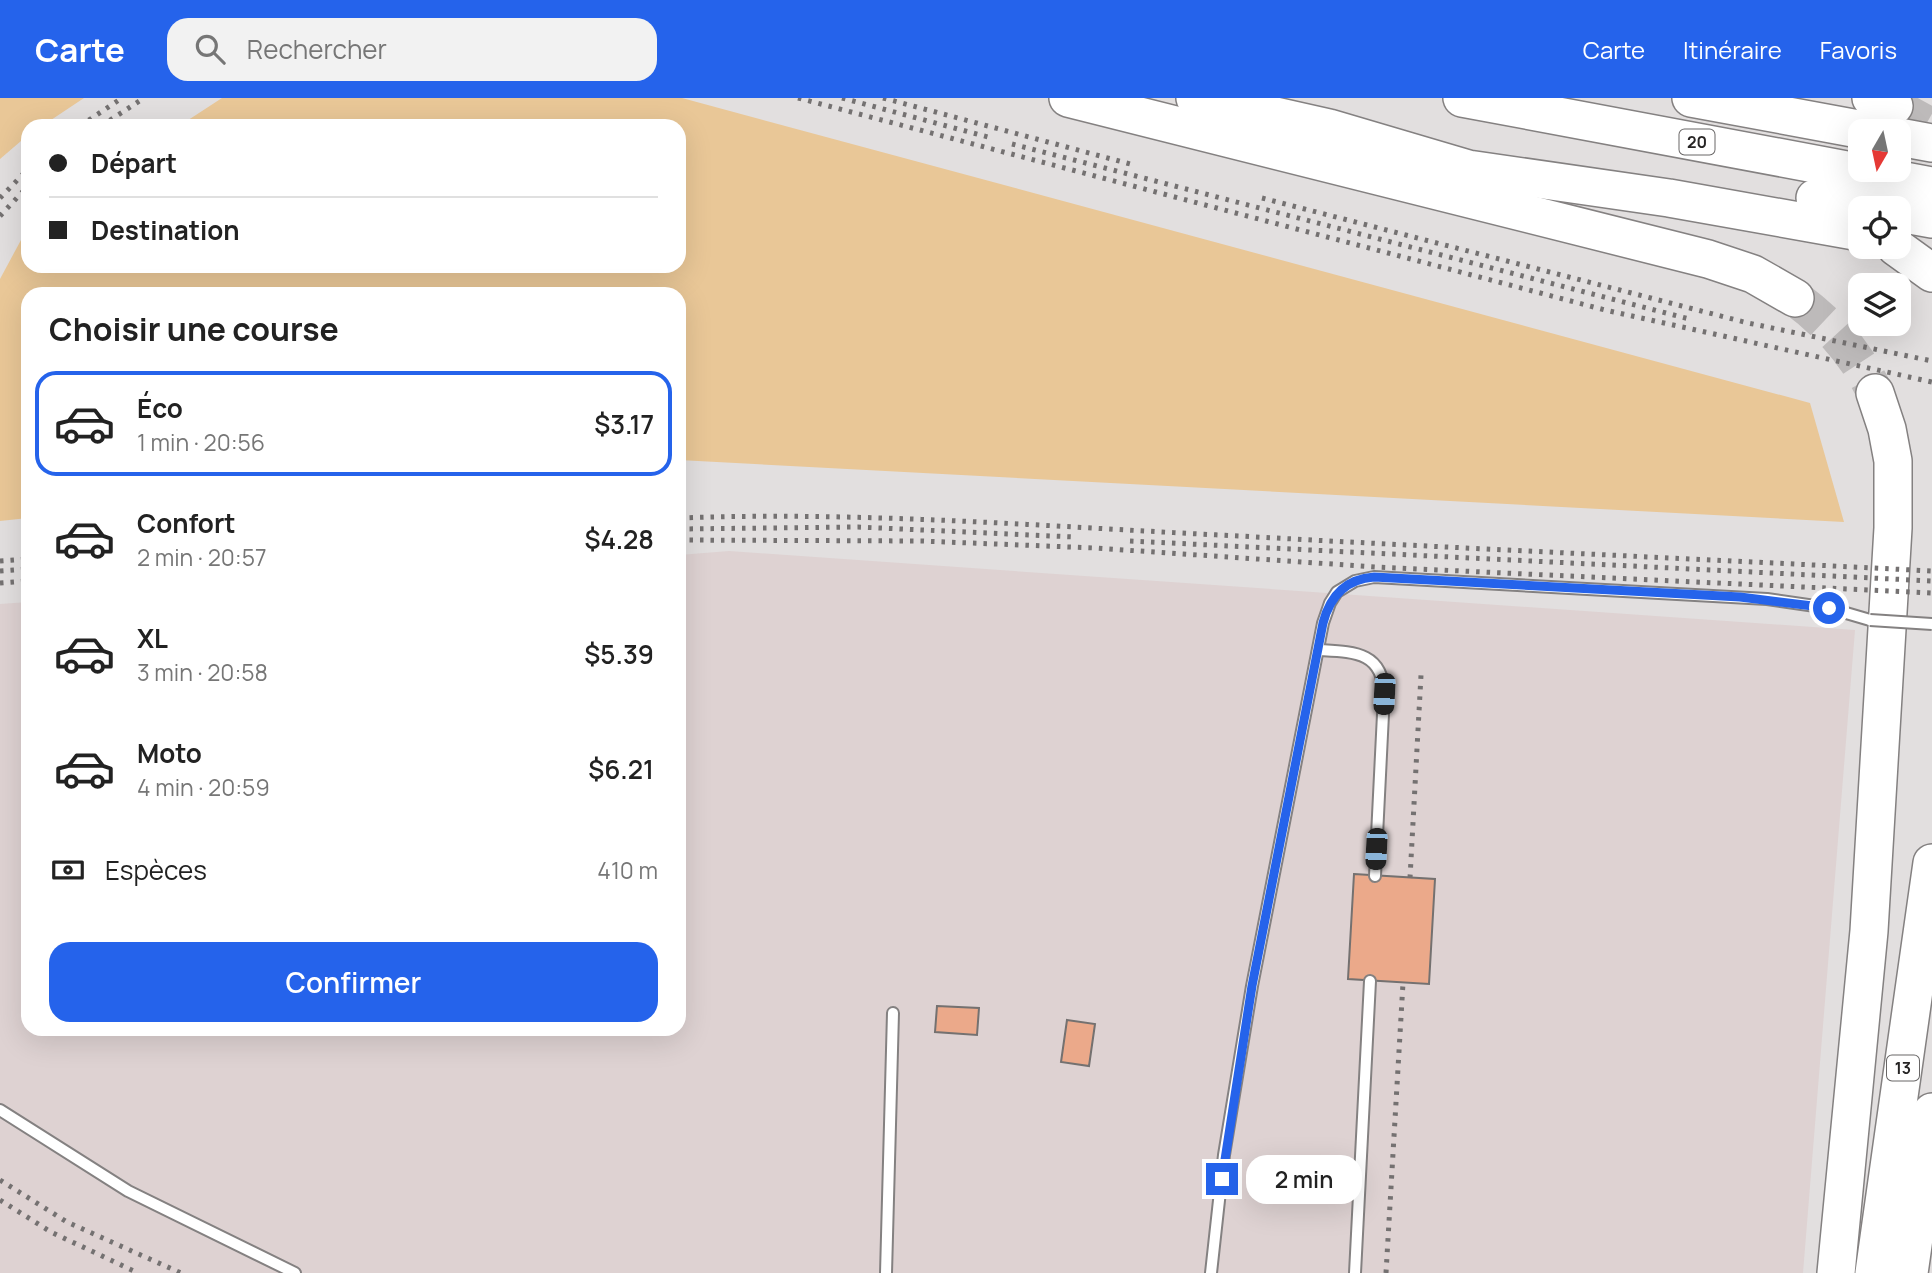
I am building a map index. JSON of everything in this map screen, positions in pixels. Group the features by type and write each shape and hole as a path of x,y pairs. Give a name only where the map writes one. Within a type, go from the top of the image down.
{"highway":[{"path":"1068,98 1708,259 1754,274 1795,298"},
{"path":"1195,98 1260,105 1468,169 1709,204 1848,230"},
{"name":"20","path":"1462,98 1932,186"},
{"path":"1691,98 1883,118 1932,143"},
{"path":"1329,128 1565,157 1848,204"},
{"path":"1911,215 1932,219"},
{"path":"1911,258 1932,273"},
{"path":"1836,1273 1867,958 1893,528 1893,461 1887,429 1875,393"},
{"name":"13","path":"1874,1273 1932,863"},
{"path":"1909,1273 1932,1112"}],"lane":[{"path":"1211,1273 1224,1155 1252,986 1318,650 1329,603 1345,586 1374,577 1767,599 1829,608 1870,620 1932,624"},
{"path":"1318,650 1360,655 1382,672 1384,694 1375,876"},
{"path":"1355,1273 1370,981"},
{"path":"886,1273 893,1013"},
{"path":"0,1110 172,1215 295,1273"}],"shaded area":[{"path":"0,98 84,98 52,119 21,119 21,141 0,159"},
{"path":"222,98 682,98 1810,403 1844,522 686,460 686,287 21,287 21,519 0,521 0,279 21,240 21,273 686,273 686,119 190,119"},
{"path":"729,551 1855,630 1803,1273 0,1273 0,604 21,602 21,1036 686,1036 686,554"}],"building":[{"path":"1354,874 1435,879 1429,984 1348,979"},
{"path":"937,1006 979,1008 977,1035 935,1032"},
{"path":"1067,1020 1095,1024 1089,1066 1061,1062"}],"tunnel":[{"path":"1894,106 1932,127"},
{"path":"1795,298 1820,318 1841,341 1860,365 1875,393"}],"railway":[{"path":"90,119 122,98"},
{"path":"112,119 144,98"},
{"path":"798,98 1605,310 1932,382"},
{"path":"842,98 988,137"},
{"path":"883,98 1134,165"},
{"path":"1012,144 1693,320"},
{"path":"0,198 21,176"},
{"path":"0,216 21,194"},
{"path":"1262,198 1748,323 1932,361"},
{"path":"686,518 889,518 1932,571"},
{"path":"686,529 858,527 1074,537"},
{"path":"686,540 921,541 1095,548 1376,567 1932,593"},
{"path":"1130,541 1932,581"},
{"path":"0,561 21,560"},
{"path":"0,571 21,570"},
{"path":"0,583 21,582"},
{"path":"1410,878 1421,675"},
{"path":"1386,1273 1403,983"},
{"path":"0,1180 67,1222 181,1273"},
{"path":"0,1200 51,1232 138,1273"}],"route":[{"path":"1222,1179 1252,986 1323,623 1329,603 1345,586 1354,581 1374,577 1740,597 1829,608"}]}
